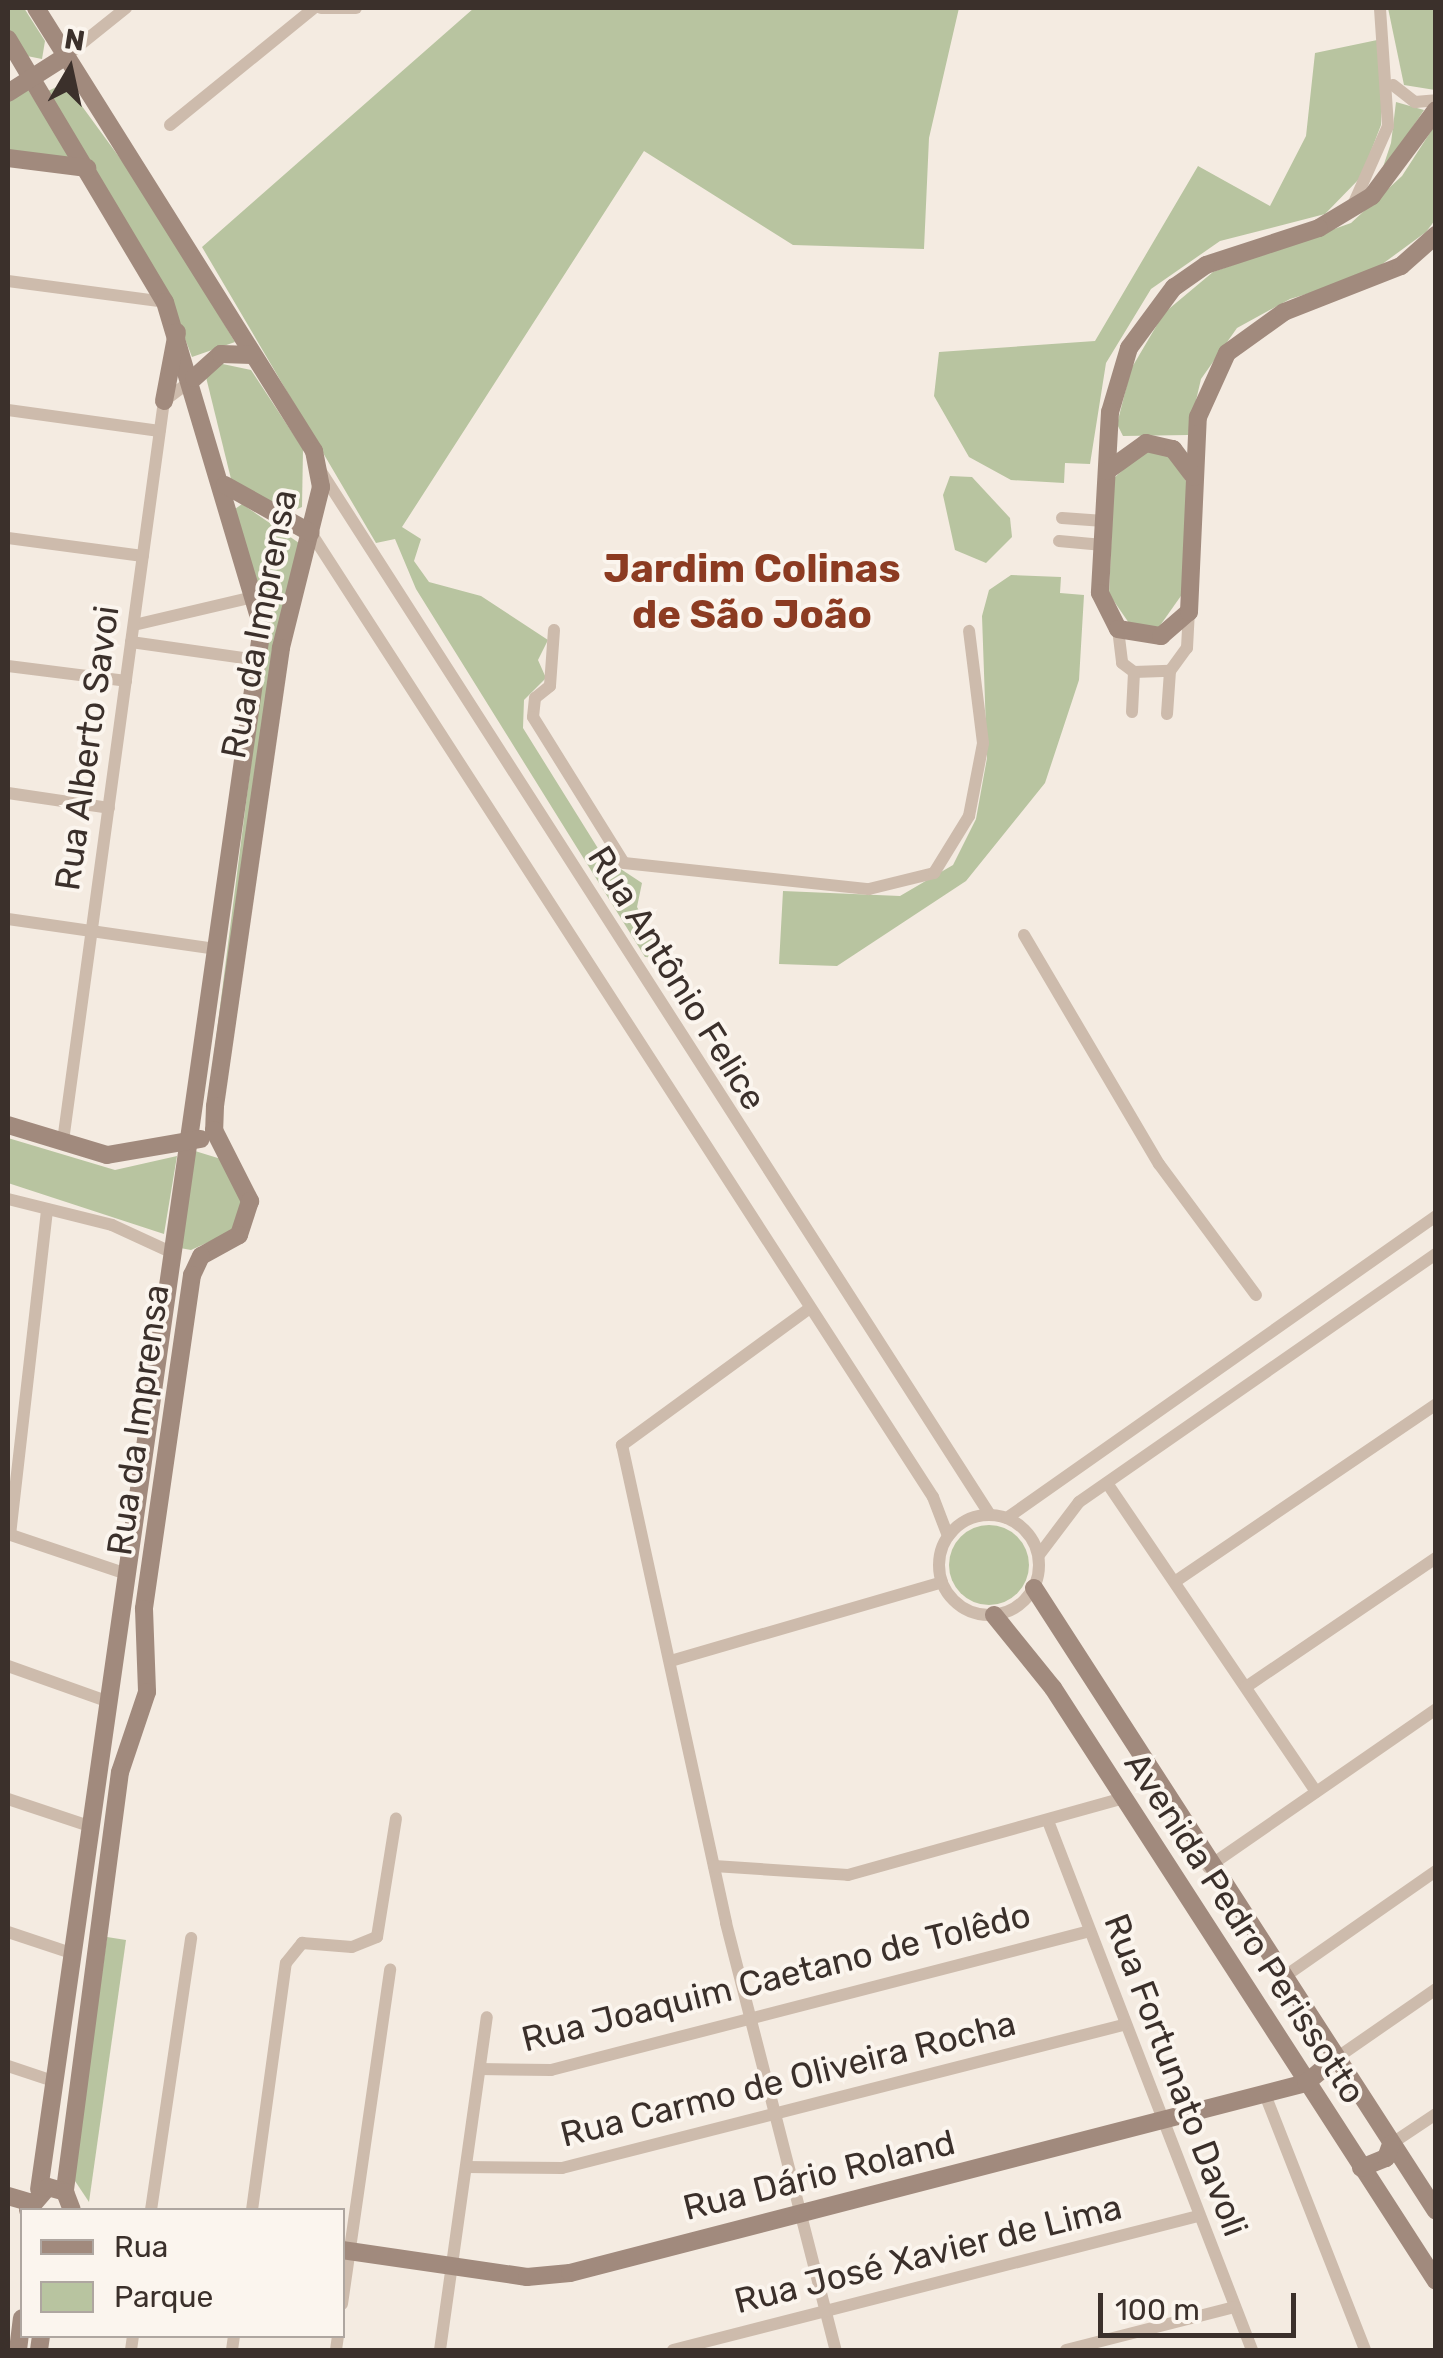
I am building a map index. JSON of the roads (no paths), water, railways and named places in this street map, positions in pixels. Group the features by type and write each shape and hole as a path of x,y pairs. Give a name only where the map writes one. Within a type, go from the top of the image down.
{"street":[{"name":"Rua da Imprensa","path":"36,8 320,470 311,533 278,667 214,1106 219,1144 250,1201 239,1235 201,1256 144,1609 143,1711 120,1772 64,2192"},
{"path":"8,93 66,56 126,8"},
{"path":"170,125 318,8 356,8"},
{"path":"1346,215 1381,155 1392,85 1380,8"},
{"name":"Rua da Imprensa","path":"8,39 166,302 194,378 258,596 258,660 191,1138 56,2082 32,2201"},
{"path":"1392,85 1415,102 1436,100"},
{"path":"1170,671 1134,672 1122,663 1118,629 1102,608 1106,472 1115,384 1174,287 1239,250 1346,215 1393,173 1436,110"},
{"path":"8,158 87,168"},
{"path":"1168,714 1170,671 1187,648 1198,417 1227,353 1284,312 1401,266 1436,235"},
{"path":"8,281 166,302"},
{"path":"164,401 177,332"},
{"path":"164,401 221,354 252,354"},
{"name":"Rua Alberto Savoi","path":"63,1141 164,401"},
{"path":"8,410 160,432"},
{"path":"1106,472 1146,443 1173,449 1194,477"},
{"name":"Rua Antônio Felice","path":"320,470 990,1515"},
{"path":"225,485 311,533"},
{"path":"1062,518 1104,521"},
{"name":"Rua Antônio Felice","path":"311,533 933,1496 948,1536"},
{"path":"8,538 143,556"},
{"path":"1060,540 1103,545"},
{"path":"134,625 258,596"},
{"path":"1118,629 1161,636 1188,612"},
{"path":"554,630 550,686 535,698 533,717 624,863 870,889 934,873 964,830 982,742 969,631"},
{"path":"131,642 258,660"},
{"path":"8,666 126,681"},
{"path":"1132,712 1134,672"},
{"path":"8,793 108,808"},
{"path":"8,918 216,950"},
{"path":"1024,935 1159,1164 1256,1295"},
{"path":"8,1125 107,1155 191,1138 219,1144"},
{"path":"8,1199 173,1254 201,1256"},
{"path":"47,1209 9,1534 128,1574"},
{"path":"1006,1518 1436,1216"},
{"path":"1039,1555 1006,1518 990,1515 948,1536 942,1582 962,1607 994,1615 1034,1588 1039,1555 1107,1483 1436,1254"},
{"path":"810,1308 622,1445 674,1660 736,1962 836,2350"},
{"path":"1176,1581 1436,1404"},
{"path":"1107,1483 1316,1792"},
{"path":"1246,1687 1436,1558"},
{"path":"674,1660 942,1582"},
{"name":"Avenida Pedro Perissotto","path":"1034,1588 1256,1942 1436,2211"},
{"name":"Avenida Pedro Perissotto","path":"994,1615 1054,1688 1226,1962 1436,2281"},
{"path":"8,1666 143,1711"},
{"path":"1208,1867 1436,1709"},
{"path":"714,1866 848,1875 1121,1798"},
{"path":"8,1799 92,1827"},
{"path":"252,2208 286,1962 302,1943 352,1947 376,1937 396,1819"},
{"name":"Rua Fortunato Davoli","path":"1048,1821 1086,1932 1252,2350"},
{"path":"1281,1980 1436,1871"},
{"path":"8,1932 74,1954"},
{"name":"Rua Joaquim Caetano de Tolêdo","path":"480,2069 551,2070 1086,1932"},
{"path":"151,2208 191,1938"},
{"path":"1226,1962 1256,1942"},
{"path":"346,2251 390,1970"},
{"path":"1306,2083 1436,1990"},
{"path":"440,2350 487,2017"},
{"name":"Rua Carmo de Oliveira Rocha","path":"466,2168 562,2168 1122,2024"},
{"path":"8,2066 56,2082"},
{"name":"Rua Dário Roland","path":"346,2251 452,2266 570,2272 1306,2083"},
{"path":"1264,2092 1365,2350"},
{"path":"1361,2168 1386,2158 1391,2144 1436,2114"},
{"path":"8,2196 32,2201 64,2192 71,2208"},
{"name":"Rua José Xavier de Lima","path":"673,2350 1198,2216"},
{"path":"1066,2350 1235,2307"}],"district":[{"name":"Jardim Colinas de São João","path":"752,592"}]}
